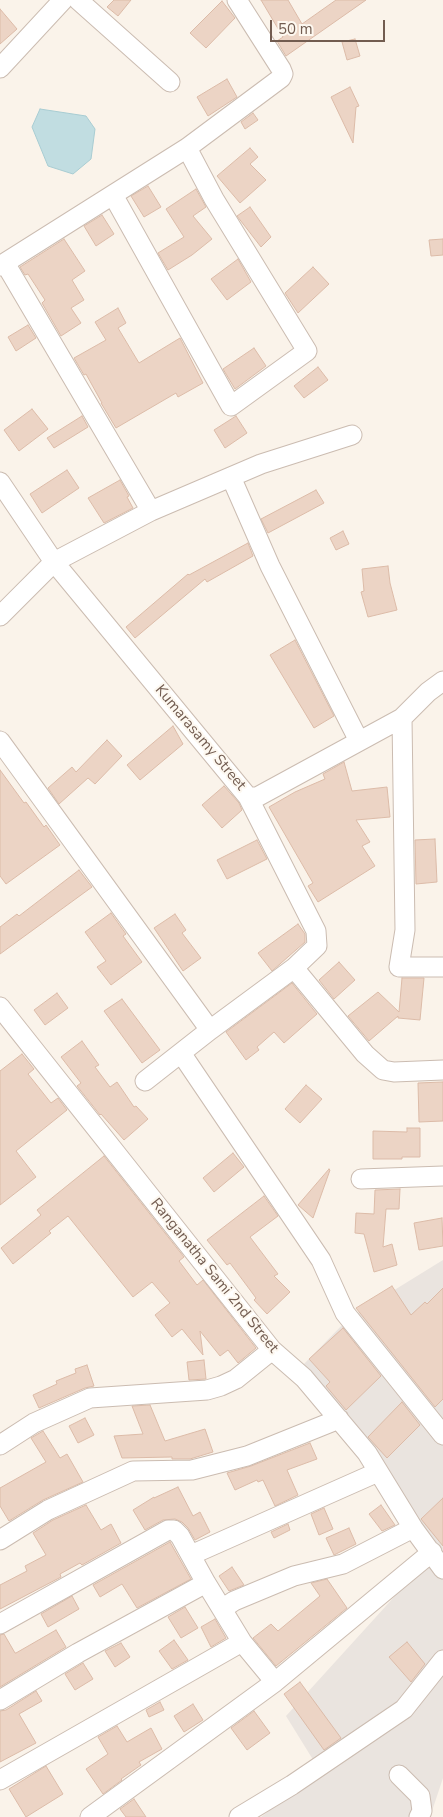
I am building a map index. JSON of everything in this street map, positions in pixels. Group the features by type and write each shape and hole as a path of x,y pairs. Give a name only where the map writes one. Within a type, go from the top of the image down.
{"street":[{"path":"0,68 62,0"},
{"path":"78,0 170,82"},
{"path":"151,511 2,264 187,148 281,78 283,74 236,0"},
{"path":"113,195 231,406 307,351 214,199 187,148"},
{"path":"0,616 54,562 151,511 261,464 352,435"},
{"path":"231,478 270,566 358,741"},
{"name":"Kumarasamy Street","path":"0,482 54,562 248,797 258,797 402,718 428,692 443,681"},
{"path":"402,718 405,930 399,967 443,967"},
{"path":"0,741 210,1030"},
{"path":"145,1081 294,968 317,946 316,931 248,797"},
{"path":"294,968 365,1054 383,1070 394,1072 443,1070"},
{"name":"Ranganatha Sami 2nd Street","path":"0,1007 272,1350 304,1378 367,1453 413,1528 443,1569"},
{"path":"180,1053 320,1260 345,1313 443,1435"},
{"path":"360,1179 443,1176"},
{"path":"0,1445 34,1423 90,1398 207,1390 221,1386 236,1379 272,1350"},
{"path":"0,1540 48,1510 133,1471 192,1470 247,1456 339,1419"},
{"path":"191,1555 378,1472"},
{"path":"222,1609 234,1600 294,1576 342,1564 413,1528"},
{"path":"0,1624 168,1530 174,1530 180,1536 206,1584 242,1642 275,1682"},
{"path":"90,1817 275,1682 432,1552"},
{"path":"0,1700 78,1653 206,1584"},
{"path":"0,1780 242,1642"},
{"path":"239,1817 292,1785 404,1709 443,1660"},
{"path":"399,1775 420,1796 422,1811 419,1817"}],"shaded area":[{"path":"443,1260 443,1778 430,1817 261,1817 320,1771 286,1716 435,1552 303,1365 349,1318"}],"water":[{"path":"40,109 86,116 95,129 91,159 73,174 48,166 32,127"}],"building":[{"path":"114,0 131,0 118,16 107,7"},
{"path":"261,0 288,0 302,24 336,0 366,0 286,56 277,41 283,37"},
{"path":"222,1 235,18 206,48 190,33"},
{"path":"0,9 17,29 0,44"},
{"path":"355,39 360,56 347,60 342,42"},
{"path":"227,79 237,97 208,116 197,97"},
{"path":"350,87 359,106 356,107 353,143 331,97"},
{"path":"253,113 258,120 245,129 241,122"},
{"path":"250,148 258,157 250,164 266,180 240,203 217,176"},
{"path":"148,186 161,207 144,217 131,196"},
{"path":"196,189 206,207 193,216 212,239 192,255 168,270 158,253 184,237 166,209"},
{"path":"250,207 271,237 261,247 237,216"},
{"path":"102,215 114,234 96,246 84,226"},
{"path":"64,239 85,271 72,280 84,300 71,308 81,323 61,336 42,303 45,300 28,274 25,275 20,267"},
{"path":"443,239 443,255 431,256 429,240"},
{"path":"238,259 251,282 227,300 211,279"},
{"path":"313,267 329,284 298,313 285,293"},
{"path":"118,308 126,323 118,328 139,363 180,338 203,383 178,397 176,393 116,428 86,374 84,375 74,358 106,340 95,322"},
{"path":"28,325 36,338 16,351 8,337"},
{"path":"254,348 266,366 235,389 223,369"},
{"path":"318,367 328,380 304,398 294,386"},
{"path":"32,409 48,429 19,451 4,430"},
{"path":"82,416 88,427 54,448 47,438"},
{"path":"236,416 247,433 225,448 214,430"},
{"path":"67,470 79,488 42,513 30,494"},
{"path":"120,480 133,508 104,523 88,498"},
{"path":"316,490 324,503 268,533 261,519"},
{"path":"343,531 349,544 336,550 330,538"},
{"path":"248,543 253,556 207,582 205,579 135,638 126,627 188,574"},
{"path":"388,566 397,610 368,617 361,592 364,591 362,569"},
{"path":"295,640 334,716 314,728 270,655"},
{"path":"173,726 183,744 140,780 127,765"},
{"path":"107,740 122,756 95,784 88,778 59,804 48,788 72,767 76,772"},
{"path":"344,762 352,791 387,787 390,817 356,820 370,842 362,846 375,866 318,902 308,886 313,883 269,807 295,792 325,779 323,774"},
{"path":"0,770 24,803 26,802 44,827 46,825 60,845 6,884 0,876"},
{"path":"224,786 239,803 242,810 222,828 202,805"},
{"path":"435,839 437,882 416,884 415,840"},
{"path":"257,840 267,859 227,879 217,860"},
{"path":"79,870 92,887 0,954 0,927 17,914 19,916"},
{"path":"111,913 126,934 123,936 142,962 111,985 97,967 106,961 85,932"},
{"path":"175,914 186,930 182,933 201,958 183,971 154,928"},
{"path":"298,924 305,934 305,942 272,971 258,953"},
{"path":"339,962 355,980 334,999 319,980"},
{"path":"402,978 424,978 420,1020 398,1018 398,1016 369,1041 348,1016 378,992 399,1012"},
{"path":"292,983 317,1014 284,1043 274,1032 257,1047 259,1050 246,1060 226,1032"},
{"path":"57,993 68,1008 45,1025 34,1010"},
{"path":"122,999 160,1050 142,1063 104,1011"},
{"path":"82,1041 99,1065 95,1067 110,1087 117,1082 134,1107 136,1106 148,1119 124,1140 100,1115 77,1086 81,1083 61,1057"},
{"path":"22,1054 34,1069 28,1074 51,1103 58,1098 67,1110 16,1151 36,1177 0,1205 0,1071"},
{"path":"443,1082 443,1121 419,1122 418,1083"},
{"path":"306,1085 322,1099 300,1123 285,1109"},
{"path":"407,1128 420,1128 420,1157 373,1159 373,1131 407,1132"},
{"path":"233,1153 244,1167 214,1192 203,1178"},
{"path":"104,1156 184,1257 179,1261 197,1285 203,1280 256,1348 238,1363 228,1350 220,1356 200,1331 203,1355 182,1329 172,1337 155,1315 170,1303 152,1282 133,1297 68,1216 49,1231 51,1233 13,1264 1,1248 41,1215 37,1210"},
{"path":"330,1170 313,1218 298,1205"},
{"path":"400,1189 399,1209 386,1209 383,1247 392,1244 397,1265 374,1272 364,1234 355,1233 356,1213 374,1214 375,1190"},
{"path":"264,1196 278,1216 250,1237 278,1274 274,1276 290,1292 267,1314 254,1300 256,1298 230,1263 227,1265 207,1240"},
{"path":"442,1218 443,1246 419,1250 414,1223"},
{"path":"392,1286 411,1315 425,1302 427,1304 443,1288 443,1399 435,1407 356,1308"},
{"path":"343,1328 381,1376 346,1410 326,1386 330,1382 309,1359"},
{"path":"204,1360 206,1379 189,1380 187,1362"},
{"path":"87,1365 94,1386 39,1408 33,1395 57,1384 56,1381 76,1373 75,1369"},
{"path":"402,1402 420,1425 387,1458 368,1437"},
{"path":"150,1405 165,1441 205,1429 213,1452 190,1459 172,1459 172,1457 122,1458 114,1436 143,1434 132,1406"},
{"path":"85,1418 94,1435 78,1443 69,1426"},
{"path":"43,1431 60,1458 67,1454 83,1482 43,1500 9,1521 0,1506 0,1488 46,1462 31,1438"},
{"path":"310,1443 317,1459 287,1470 298,1495 275,1506 263,1480 258,1482 257,1480 235,1490 227,1473 251,1466"},
{"path":"178,1487 193,1516 200,1512 210,1532 195,1540 188,1528 182,1522 175,1519 163,1520 145,1530 133,1510 154,1497"},
{"path":"443,1498 443,1546 421,1519"},
{"path":"86,1505 101,1530 111,1524 121,1543 82,1565 80,1563 60,1574 61,1577 0,1609 0,1585 27,1571 25,1566 46,1555 33,1533 53,1520"},
{"path":"381,1505 395,1525 382,1531 369,1514"},
{"path":"324,1508 333,1529 319,1535 311,1514"},
{"path":"288,1524 290,1530 274,1538 271,1532"},
{"path":"349,1528 356,1544 334,1555 326,1538"},
{"path":"170,1542 191,1579 137,1608 122,1584 100,1597 93,1585"},
{"path":"232,1567 244,1585 229,1591 219,1576"},
{"path":"327,1579 347,1608 276,1666 253,1638 271,1624 278,1631 320,1596 311,1583"},
{"path":"72,1596 79,1609 48,1627 41,1614"},
{"path":"185,1607 198,1628 181,1638 168,1617"},
{"path":"215,1619 226,1638 211,1647 201,1627"},
{"path":"56,1630 66,1647 0,1687 0,1635 4,1634 16,1653"},
{"path":"174,1640 188,1660 172,1669 159,1651"},
{"path":"407,1642 425,1664 411,1682 389,1657"},
{"path":"121,1643 130,1657 115,1667 105,1651"},
{"path":"83,1663 93,1679 75,1690 65,1674"},
{"path":"300,1682 341,1738 324,1750 284,1694"},
{"path":"36,1691 42,1701 19,1714 36,1743 0,1762 0,1711 6,1710"},
{"path":"160,1702 164,1710 149,1717 146,1710"},
{"path":"193,1704 203,1720 184,1732 174,1716"},
{"path":"254,1711 270,1733 247,1750 231,1728"},
{"path":"117,1726 127,1742 151,1728 162,1749 139,1762 141,1765 103,1794 86,1769 108,1754 98,1737"},
{"path":"46,1766 63,1794 26,1817 9,1789"},
{"path":"134,1799 146,1817 126,1817 120,1809"}]}
